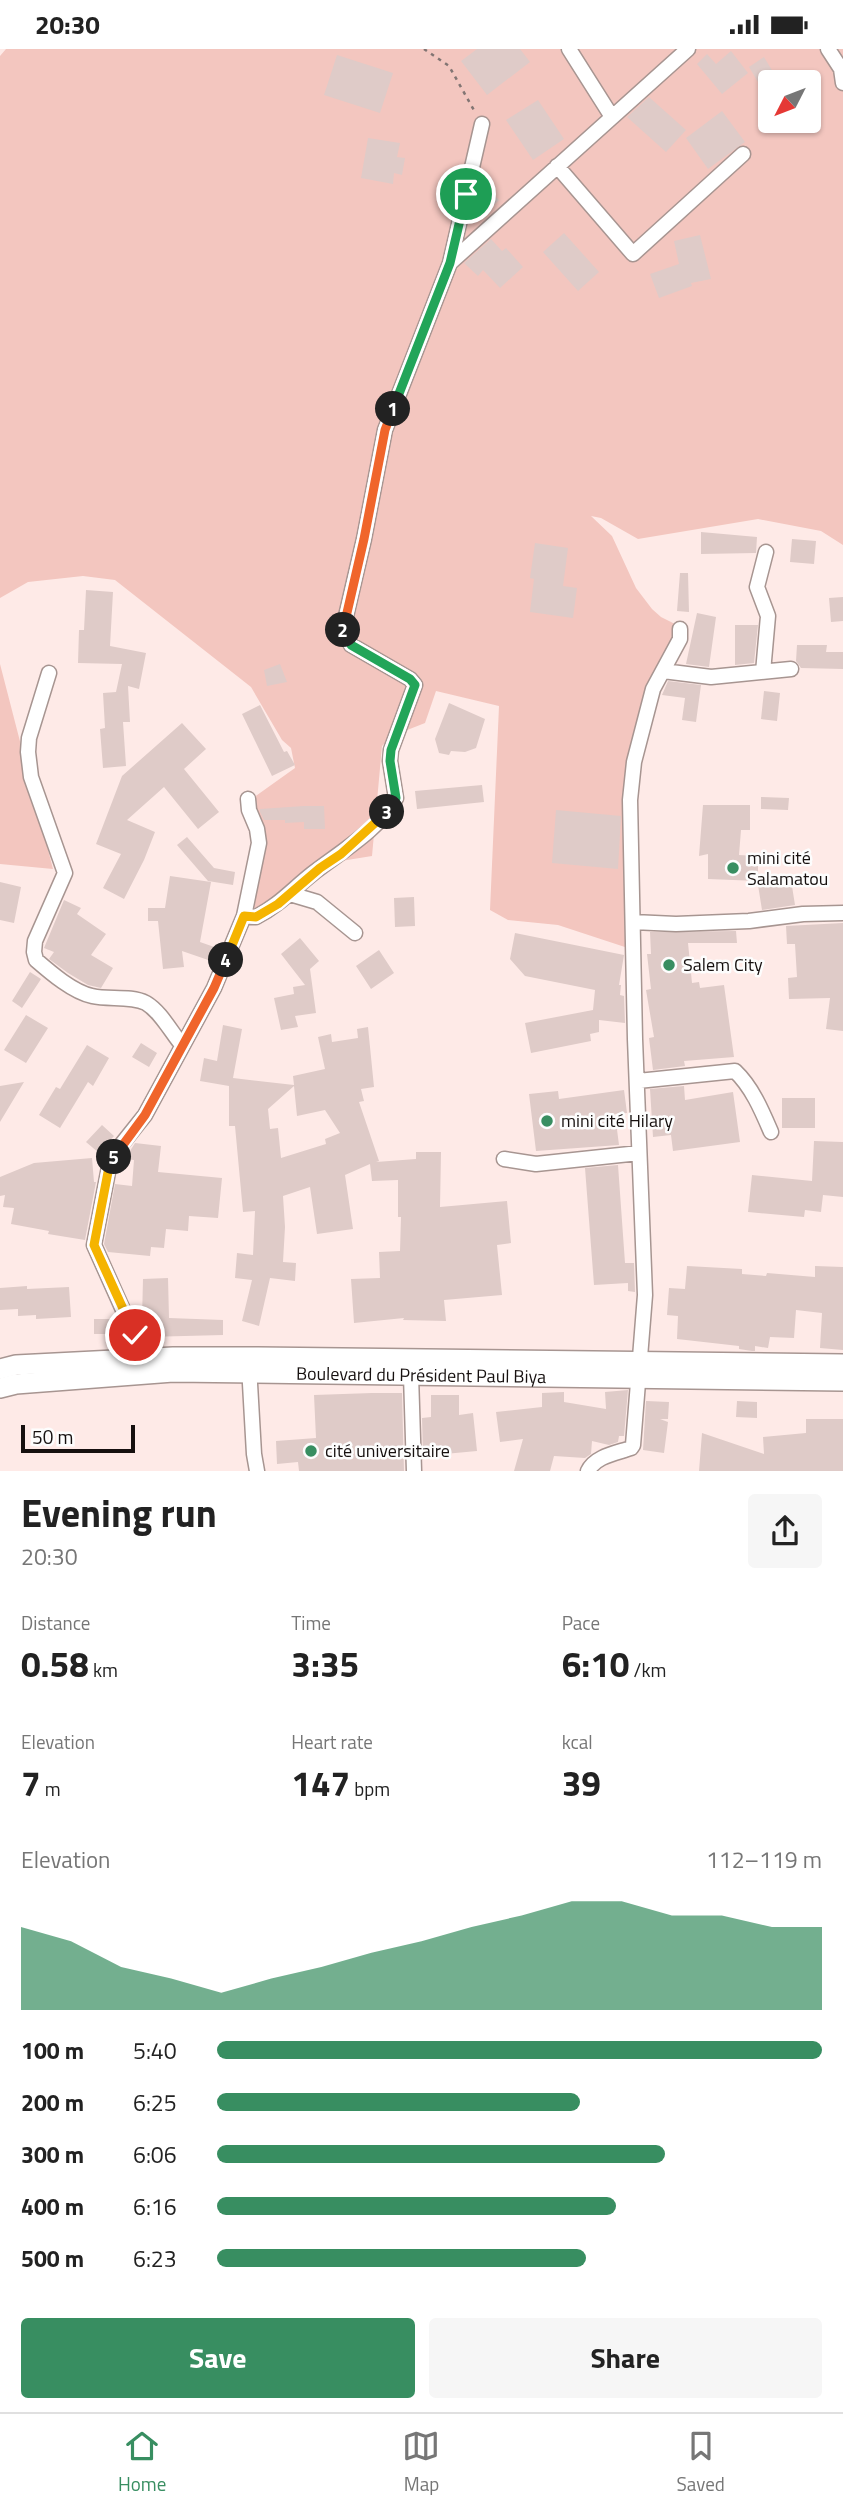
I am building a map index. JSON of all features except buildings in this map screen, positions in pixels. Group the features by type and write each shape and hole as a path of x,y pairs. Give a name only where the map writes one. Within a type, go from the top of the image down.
{"main road":[{"name":"Boulevard du Président Paul Biya","path":"0,1369 16,1365 145,1359 411,1375 843,1364"},
{"name":"Boulevard du Président Paul Biya","path":"0,1388 16,1384 249,1365 640,1370 843,1381"}],"street":[{"path":"569,49 612,117"},
{"path":"450,263 688,49"},
{"path":"828,49 841,69 843,83"},
{"path":"244,916 256,917 290,894 351,845 386,813 396,798 390,761 391,750 415,685 410,679 351,645 343,629 385,430 450,263 482,124"},
{"path":"557,166 633,254 743,154"},
{"path":"764,672 768,616 757,587 766,552"},
{"path":"588,1471 598,1460 633,1445 645,1295 629,837 634,762 653,689 680,639 680,629"},
{"path":"663,671 702,677 791,669"},
{"path":"49,673 29,738 28,753 31,777 65,873 35,941 33,952 36,960 81,992 92,996 145,1002 155,1010 181,1045"},
{"path":"145,1359 94,1245 109,1167 121,1145 145,1115 214,988 244,916 259,843 248,799"},
{"path":"290,894 317,902 355,933"},
{"path":"633,922 749,922 803,913 843,913"},
{"path":"638,1081 735,1071 756,1100 771,1132"},
{"path":"505,1159 536,1164 639,1153"},
{"path":"249,1365 257,1471"},
{"path":"411,1375 414,1471"}],"path":[{"path":"425,49 449,66 482,124"}],"shaded area":[{"path":"6,49 843,49 843,545 821,531 758,519 638,539 601,518 591,516 612,536 636,588 652,609 661,617 683,628 663,666 634,762 634,950 558,925 508,920 490,910 499,706 436,691 425,723 392,736 382,746 372,856 341,861 289,894 244,916 259,843 250,800 295,768 291,748 282,740 251,687 115,580 83,576 28,582 0,598 0,56"},
{"path":"0,664 53,869 0,864"}],"place":[{"name":"mini cité Salamatou","path":"733,868"},
{"name":"Salem City","path":"669,965"},
{"name":"mini cité Hilary","path":"547,1121"},
{"name":"cité universitaire","path":"311,1451"}],"route":[{"path":"135,1335 94,1245 109,1167 121,1145 145,1115 214,988 244,916 256,917 290,894 362,835 386,813 396,798 390,761 391,750 415,685 410,679 351,645 343,629 385,430 450,263 466,194"}]}
